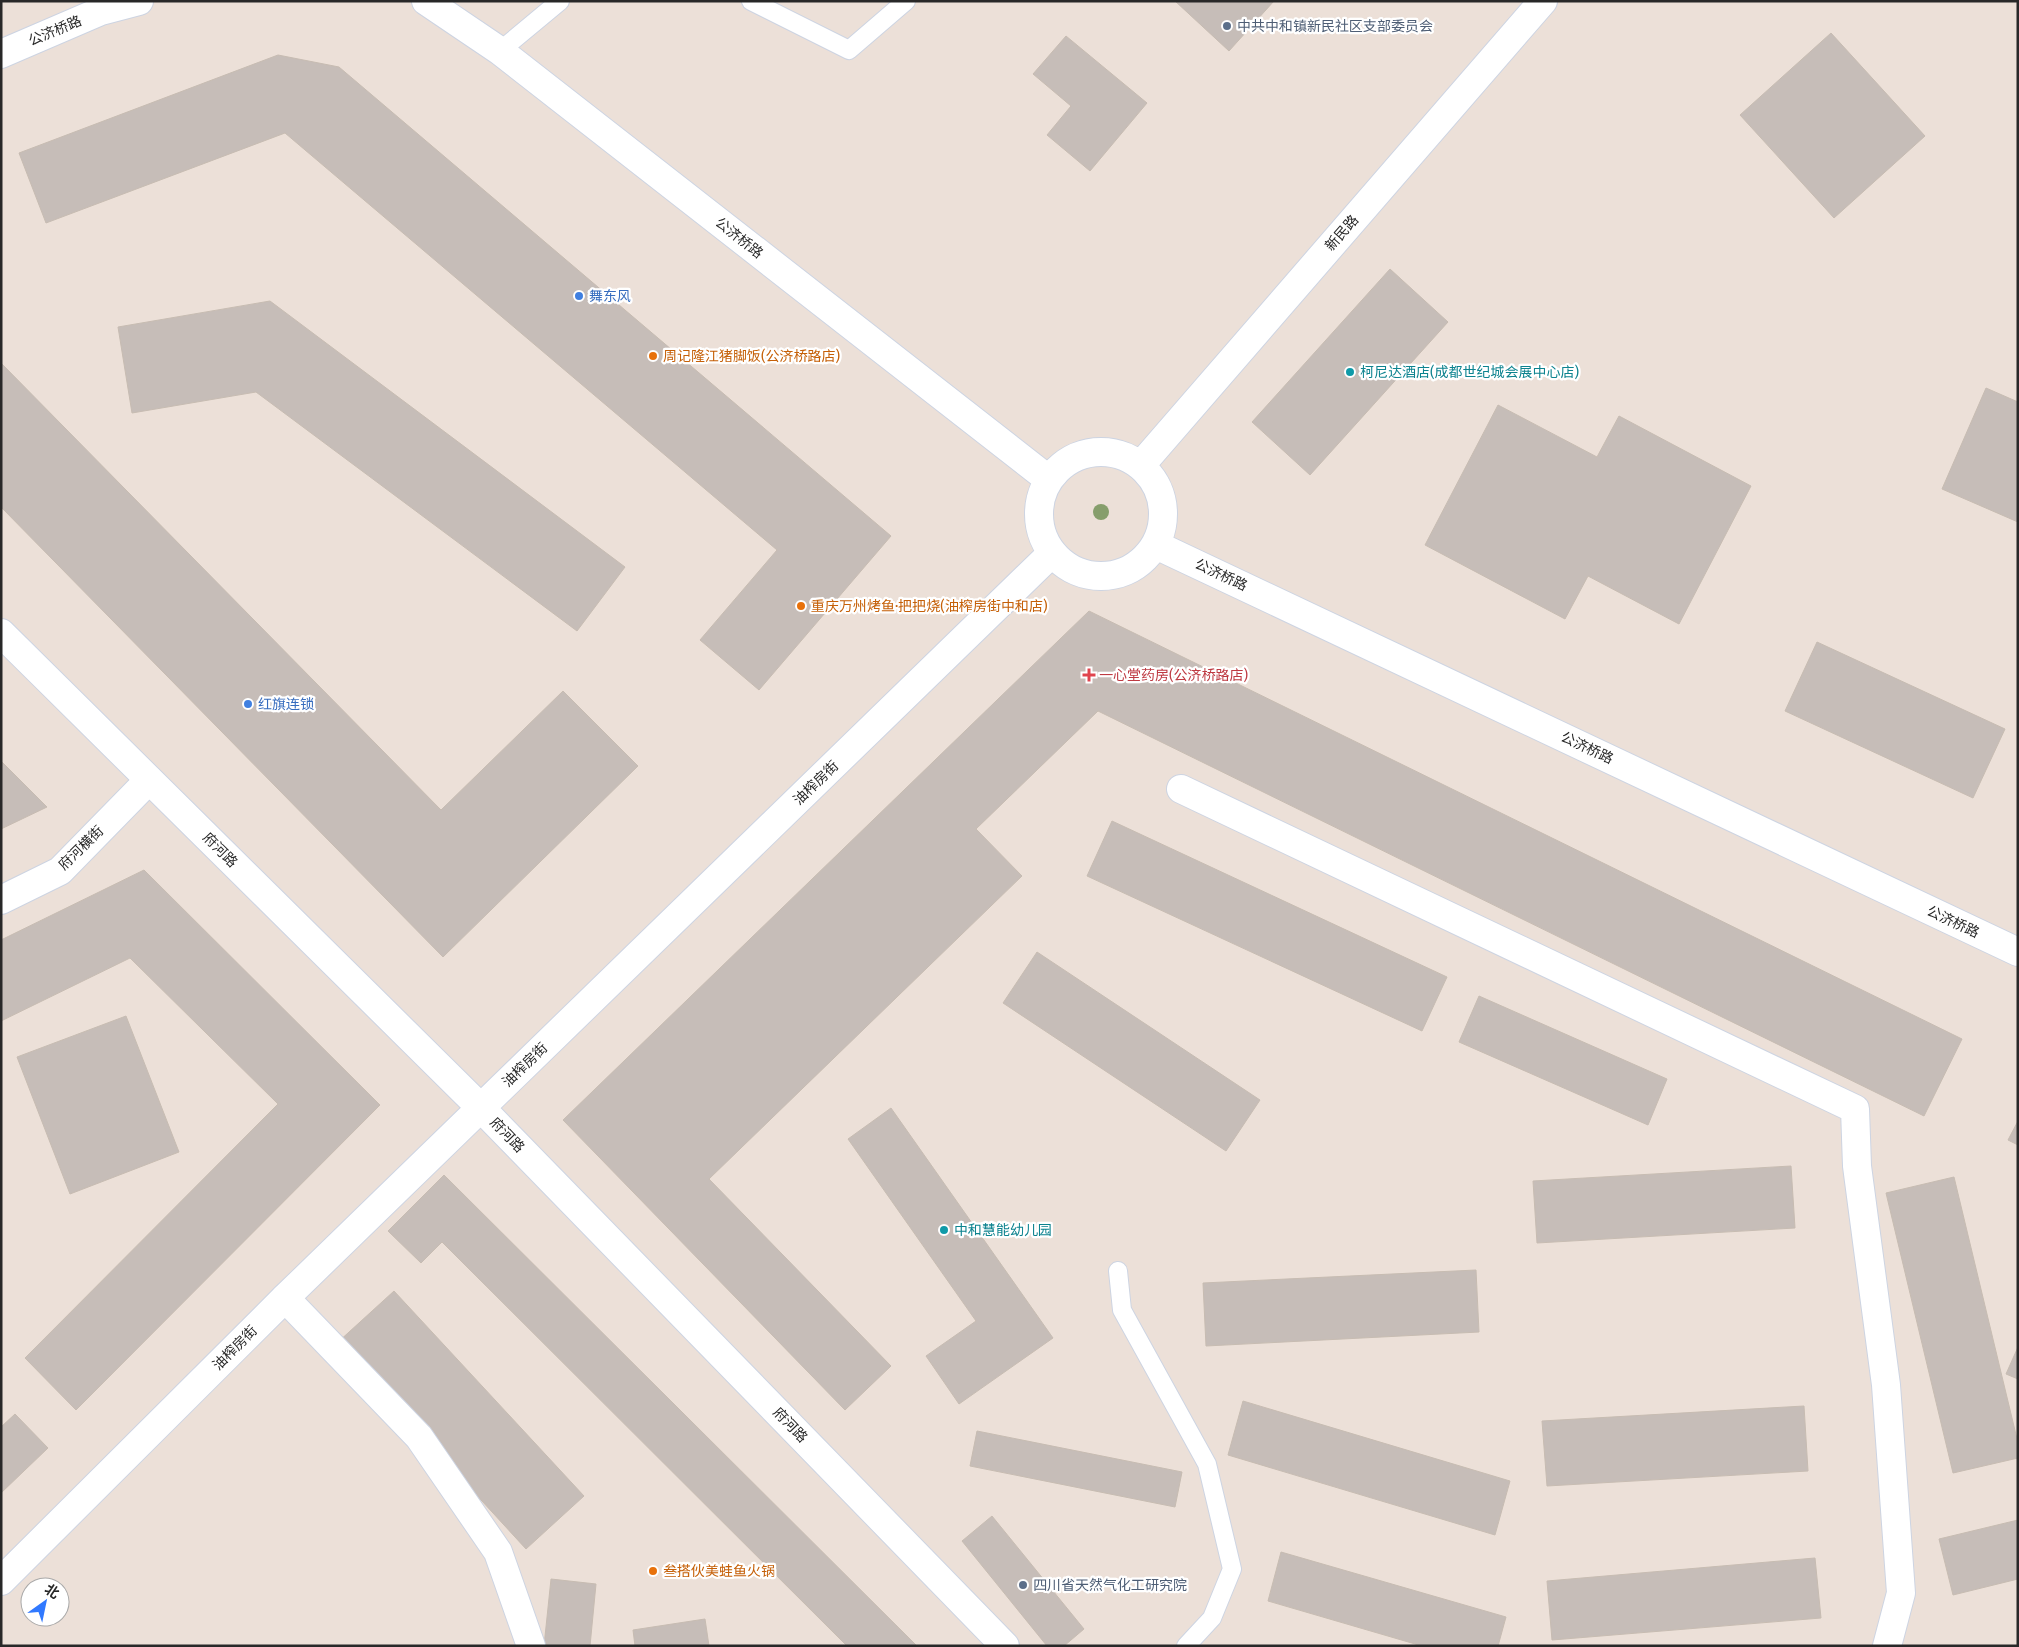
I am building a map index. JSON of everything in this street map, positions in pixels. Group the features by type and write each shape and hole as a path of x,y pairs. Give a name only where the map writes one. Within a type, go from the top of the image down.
{"street":[{"name":"公济桥路","path":"1,54 100,6 139,1"},
{"name":"公济桥路","path":"426,1 500,51 1048,479"},
{"name":"新民路","path":"1141,465 1543,1"},
{"path":"1100,451 1122,454 1141,465 1155,482 1163,502 1163,524 1156,545 1142,561 1124,573 1105,576 1085,574 1067,566 1052,553 1043,536 1038,516 1040,497 1048,479 1062,464 1079,455 1100,451"},
{"name":"公济桥路","path":"1156,545 2018,952"},
{"name":"油榨房街","path":"1,1581 286,1298 1052,553"},
{"name":"府河路","path":"1,633 481,1108 1004,1646"},
{"name":"府河横街","path":"1,900 60,871 149,780"},
{"path":"1181,789 1854,1108 1856,1166 1886,1385 1901,1593 1887,1646"},
{"path":"286,1298 419,1437 498,1552 531,1646"}],"lane":[{"path":"500,51 560,1"},
{"path":"751,1 849,50 906,1"},
{"path":"1118,1271 1122,1310 1207,1464 1232,1569 1212,1618 1186,1646"}],"building":[{"name":"中共中和镇新民社区支部委员会","path":"1175,1 1274,1 1229,51"},
{"path":"1831,33 1925,136 1834,218 1740,115"},
{"path":"1066,36 1147,103 1090,171 1047,135 1071,106 1033,74"},
{"path":"278,55 339,67 891,536 759,690 700,640 777,550 285,133 46,223 19,153"},
{"name":"柯尼达酒店(成都世纪城会展中心店)","path":"1390,269 1448,322 1310,475 1252,422"},
{"path":"270,301 625,567 577,631 256,392 132,413 118,327"},
{"path":"1,363 441,810 563,691 638,766 443,957 1,507"},
{"path":"1986,388 2018,402 2018,522 1942,489"},
{"path":"1498,405 1597,457 1619,416 1751,486 1679,624 1588,576 1565,619 1425,545"},
{"path":"1089,611 1962,1039 1924,1116 1098,711 976,829 1022,876 709,1179 891,1366 845,1410 563,1120"},
{"path":"1817,642 2005,729 1973,798 1785,711"},
{"path":"1,761 47,807 1,829"},
{"path":"1112,821 1447,977 1422,1031 1087,876"},
{"path":"144,870 380,1105 76,1410 25,1358 278,1104 130,958 1,1021 1,940"},
{"path":"1037,952 1260,1100 1226,1151 1003,1003"},
{"path":"1479,996 1667,1079 1648,1125 1459,1042"},
{"path":"126,1016 179,1152 70,1194 17,1057"},
{"name":"中和慧能幼儿园","path":"891,1108 1053,1338 959,1404 926,1356 976,1321 848,1139"},
{"path":"2018,1121 2018,1145 2008,1140"},
{"path":"1791,1166 1795,1228 1537,1243 1533,1181"},
{"path":"444,1175 917,1646 847,1646 442,1242 421,1263 388,1231"},
{"path":"1954,1177 2018,1443 2018,1458 1953,1473 1886,1193"},
{"path":"1476,1270 1479,1332 1206,1346 1203,1283"},
{"path":"394,1291 584,1496 526,1549 337,1343"},
{"path":"2018,1347 2018,1379 2006,1374"},
{"path":"1243,1401 1510,1481 1495,1535 1228,1455"},
{"path":"1804,1406 1808,1471 1547,1486 1542,1421"},
{"path":"15,1414 48,1448 1,1493 1,1427"},
{"path":"977,1431 1182,1472 1175,1507 970,1466"},
{"name":"四川省天然气化工研究院","path":"992,1516 1084,1629 1064,1646 1047,1646 962,1541"},
{"path":"2018,1520 2018,1579 1953,1595 1939,1539"},
{"path":"1281,1552 1506,1617 1498,1646 1422,1646 1268,1601"},
{"path":"1815,1558 1821,1618 1552,1640 1547,1581"},
{"path":"551,1579 596,1584 590,1646 544,1646"},
{"path":"705,1619 709,1646 635,1646 633,1630"}],"place":[{"name":"中共中和镇新民社区支部委员会","path":"1227,26"},
{"name":"舞东风","path":"579,296"},
{"name":"周记隆江猪脚饭(公济桥路店)","path":"653,356"},
{"name":"柯尼达酒店(成都世纪城会展中心店)","path":"1350,372"},
{"name":"重庆万州烤鱼·把把烧(油榨房街中和店)","path":"801,606"},
{"name":"一心堂药房(公济桥路店)","path":"1089,675"},
{"name":"红旗连锁","path":"248,704"},
{"name":"中和慧能幼儿园","path":"944,1230"},
{"name":"叁搭伙美蛙鱼火锅","path":"653,1571"},
{"name":"四川省天然气化工研究院","path":"1023,1585"}]}
